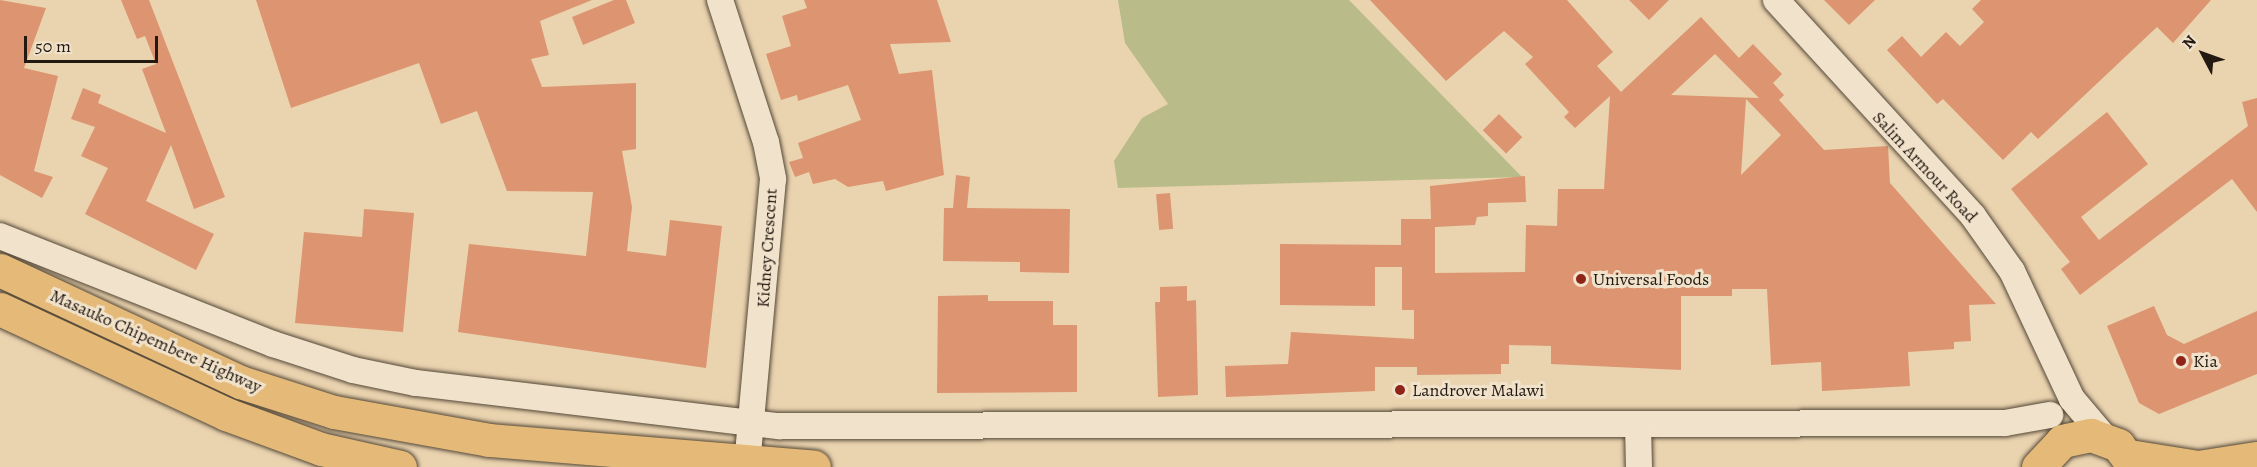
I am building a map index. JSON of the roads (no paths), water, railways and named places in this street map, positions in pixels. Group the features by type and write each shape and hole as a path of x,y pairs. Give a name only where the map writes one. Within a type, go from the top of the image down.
{"highway":[{"name":"Masauko Chipembere Highway","path":"0,270 240,382 334,412 489,440 746,465 814,467"},
{"name":"Masauko Chipembere Highway","path":"0,309 226,414 321,449 400,467"},
{"path":"2012,467 2045,456 2076,436 2122,454 2198,467 2257,458"}],"street":[{"name":"Kidney Crescent","path":"720,0 766,142 773,179 746,465"},
{"name":"Salim Armour Road","path":"1776,0 1973,216 2012,270 2072,399 2122,454"},
{"path":"0,236 273,344 353,369 416,383 750,422 1086,427 2005,423 2050,415"},
{"name":"Salim Armour Road","path":"2045,456 2050,415 2049,350"},
{"path":"1638,424 1639,467"}],"place":[{"name":"Universal Foods","path":"1581,279"},
{"name":"Kia","path":"2181,361"},
{"name":"Landrover Malawi","path":"1400,390"}]}
